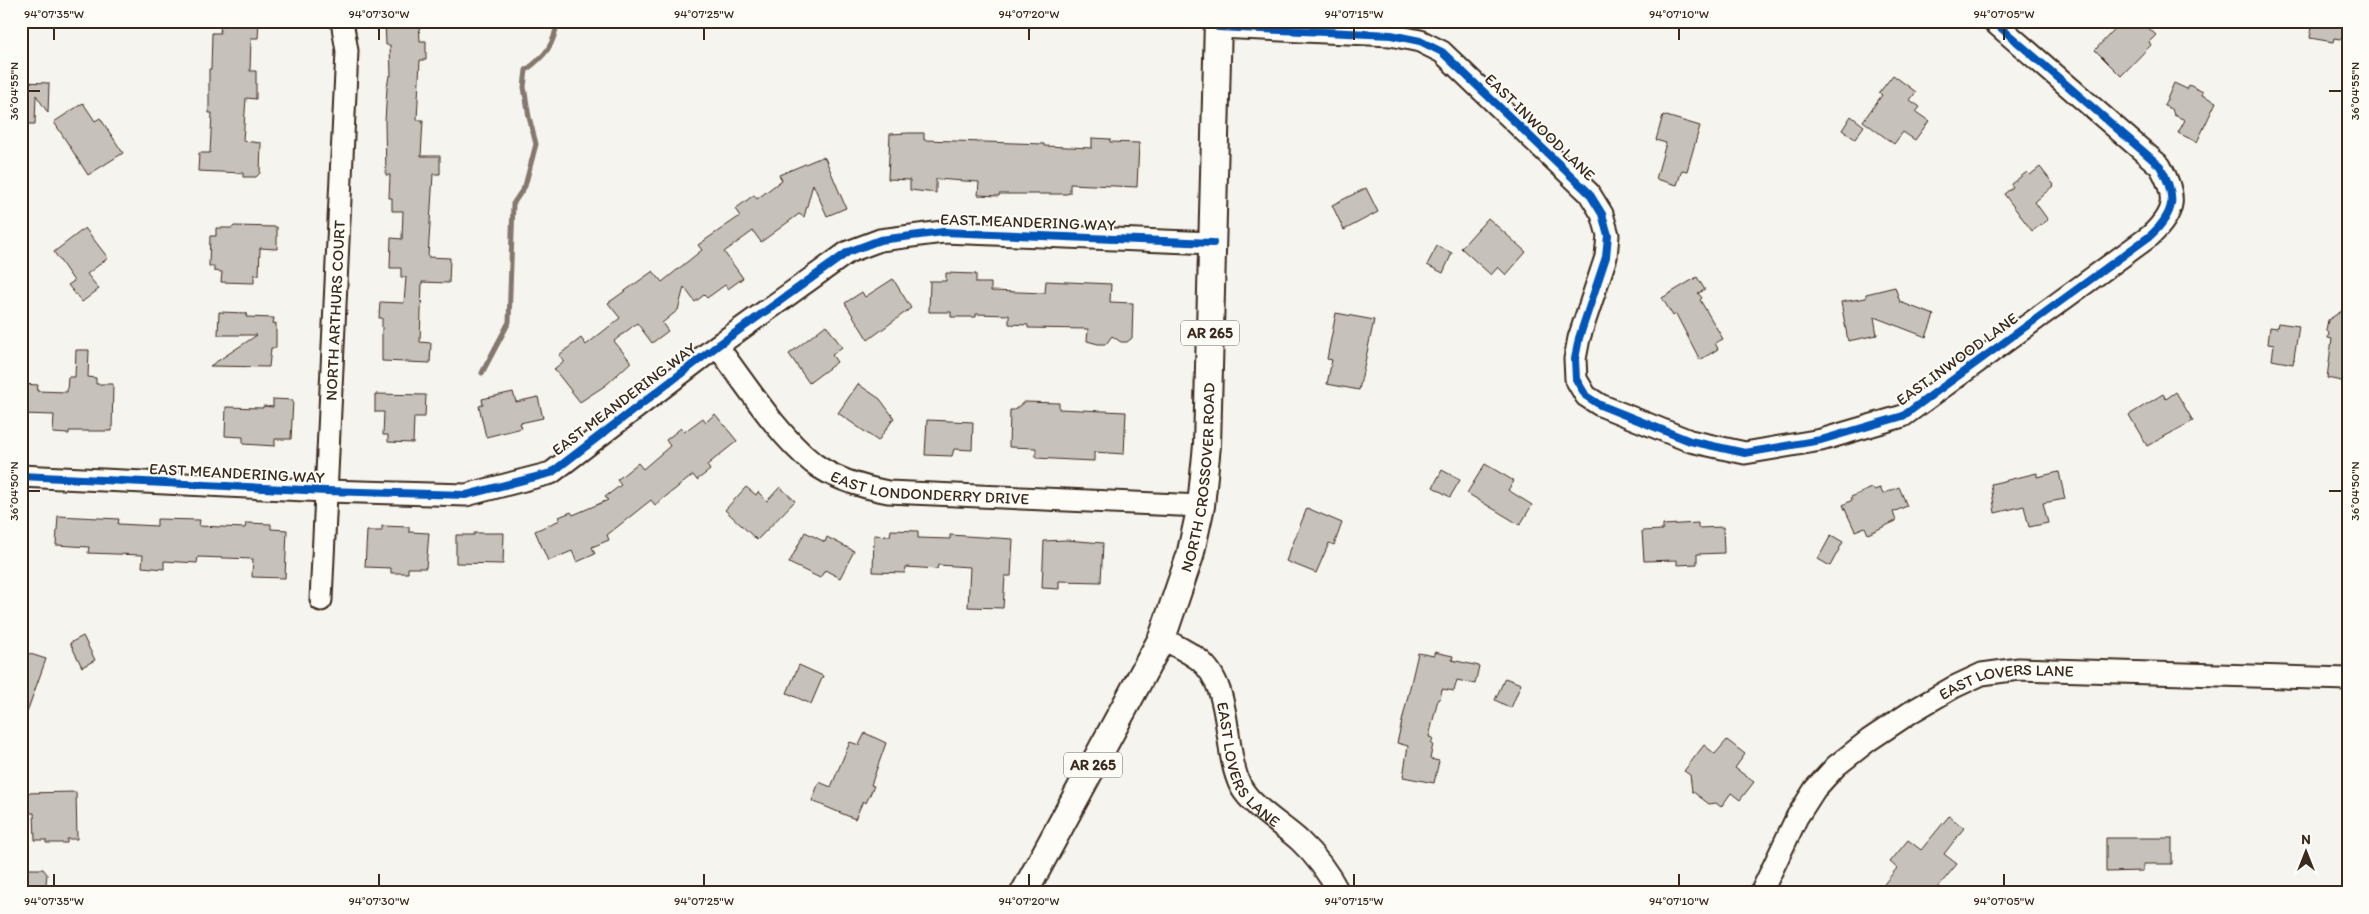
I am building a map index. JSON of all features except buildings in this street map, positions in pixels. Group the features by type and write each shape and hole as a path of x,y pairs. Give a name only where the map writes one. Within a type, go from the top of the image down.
{"main road":[{"name":"NORTH CROSSOVER ROAD","path":"1024,893 1162,638 1190,556 1201,506 1206,445 1218,24"}],"street":[{"name":"NORTH ARTHURS COURT","path":"321,600 347,51 342,21"},
{"name":"EAST INWOOD LANE","path":"1218,24 1391,35 1420,41 1442,52 1589,193 1602,214 1608,235 1606,257 1579,338 1575,359 1576,379 1586,396 1600,405 1690,441 1745,453 1821,440 1903,416 2150,236 2162,224 2170,212 2172,197 2167,178 2160,166 1993,21"},
{"name":"EAST MEANDERING WAY","path":"21,476 326,491 466,495 551,473 717,346 848,252 880,240 944,232 1213,243"},
{"name":"EAST LONDONDERRY DRIVE","path":"717,346 792,443 814,464 860,486 888,492 1201,506"},
{"name":"EAST LOVERS LANE","path":"1162,638 1200,660 1219,685 1231,759 1242,788 1270,817 1301,842 1328,872 1339,893"},
{"name":"EAST LOVERS LANE","path":"1761,893 1797,817 1815,789 1836,766 1869,740 1911,712 1982,674 2019,670 2348,679"}],"waterway":[{"path":"482,373 509,322 513,204 525,186 536,144 524,87 526,70 543,55 551,44 557,21"}],"cycle path":[{"path":"1218,27 1391,35 1420,41 1442,52 1589,193 1602,214 1608,235 1606,257 1579,338 1575,359 1576,379 1586,396 1600,405 1690,441 1745,453 1821,440 1903,416 2150,236 2165,219 2169,211 2171,195 2166,177 2160,166 1993,21"},
{"path":"21,476 326,491 466,495 551,473 717,346 848,252 880,240 943,232 1213,243"}]}
